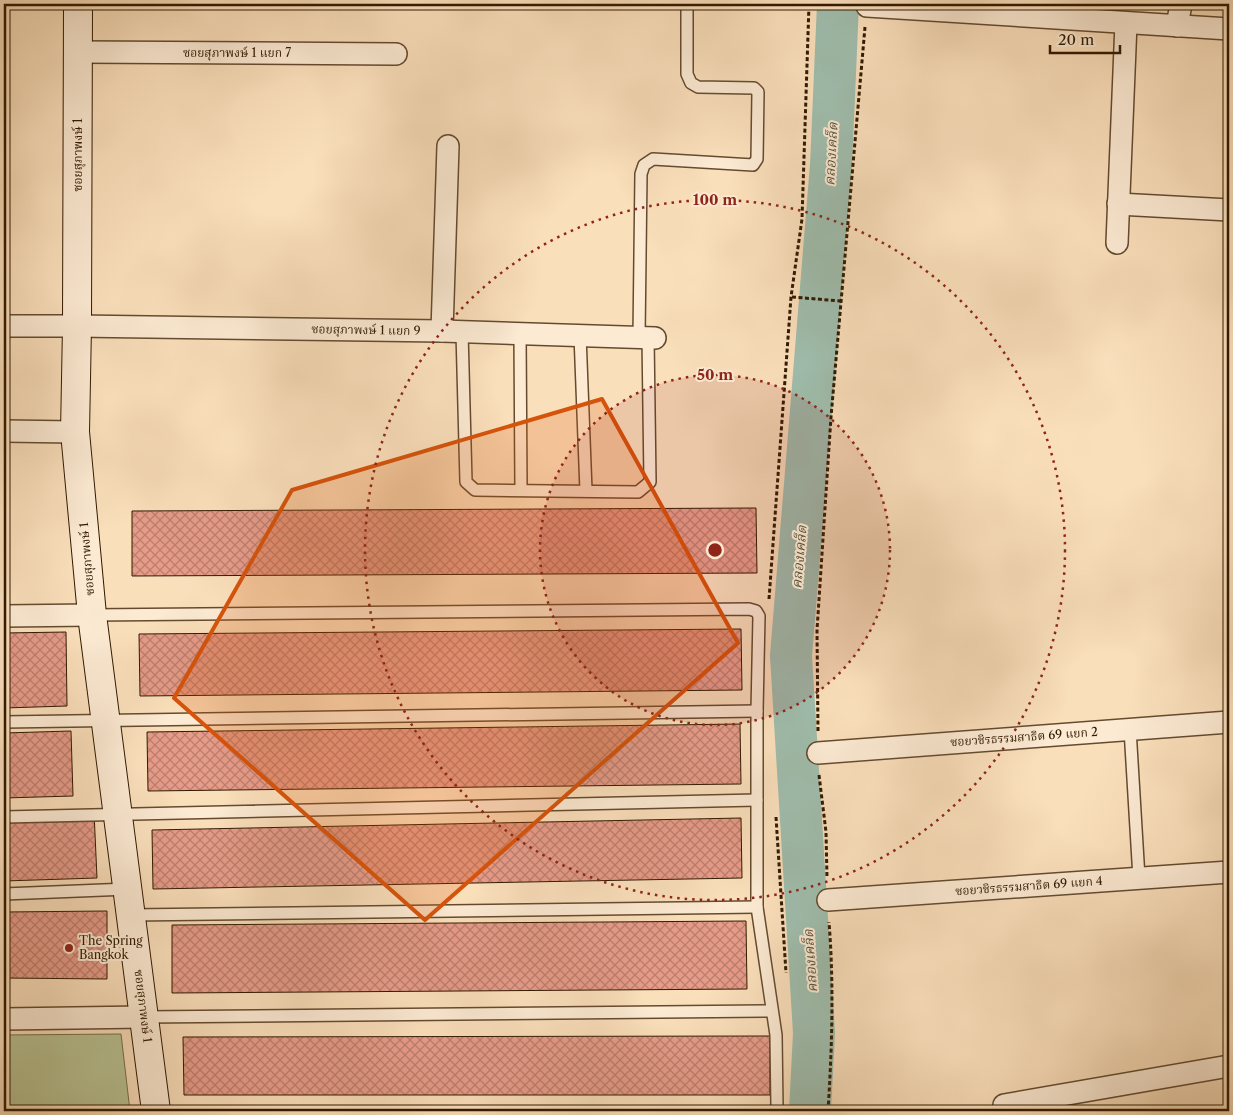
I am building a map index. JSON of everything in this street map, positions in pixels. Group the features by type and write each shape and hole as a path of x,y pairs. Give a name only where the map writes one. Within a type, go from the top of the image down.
{"street":[{"name":"ซอยสุภาพงษ์ 1","path":"78,4 75,432 92,615 156,1111"},
{"path":"1177,26 1181,4"},
{"path":"866,6 1051,11 1126,22 1229,29"},
{"path":"1117,243 1126,22"},
{"name":"ซอยสุภาพงษ์ 1 แยก 7","path":"78,52 396,54"},
{"path":"448,146 452,332"},
{"path":"1118,204 1229,210"},
{"name":"ซอยสุภาพงษ์ 1 แยก 9","path":"4,326 452,332 647,337"},
{"path":"4,431 75,432"},
{"path":"4,616 92,615"},
{"name":"ซอยวชิรธรรมสาธิต 69 แยก 2","path":"818,753 1229,722"},
{"name":"ซอยวชิรธรรมสาธิต 69 แยก 4","path":"828,900 1229,872"},
{"path":"4,1019 144,1017"},
{"path":"1004,1105 1229,1066"}],"lane":[{"path":"452,332 466,482 475,490 638,492 650,482 641,174 644,165 653,160 753,165 757,160 758,92 754,88 698,87 692,83 688,74 687,4"},
{"path":"520,334 521,490"},
{"path":"580,335 586,491"},
{"path":"92,615 749,609 756,611 759,616 757,907 776,1035 777,1106 775,1111"},
{"path":"4,722 757,711"},
{"path":"1130,730 1139,878"},
{"path":"4,817 757,800"},
{"path":"4,894 129,902 757,907"},
{"path":"144,1017 772,1011"}],"path":[{"path":"768,608 791,297 802,219 809,4"},
{"path":"828,1111 831,1059 832,965 826,832 818,763 817,630 831,417 866,6"},
{"path":"791,297 841,301"},
{"path":"776,809 787,982"}],"highlighted area":[{"path":"602,399 738,643 425,920 174,698 292,490"}],"green space":[{"path":"121,1034 130,1111 4,1111 4,1035"}],"building":[{"path":"756,508 757,573 132,576 132,511"},
{"path":"741,629 742,690 140,696 139,634"},
{"path":"66,632 67,706 4,708 4,633"},
{"path":"740,724 741,784 148,791 147,732"},
{"path":"71,731 73,796 4,798 4,733"},
{"path":"94,812 97,878 4,881 4,815"},
{"path":"741,818 742,878 153,889 152,830"},
{"path":"107,911 107,979 4,978 4,912"},
{"path":"746,921 747,989 172,993 172,925"},
{"path":"770,1036 770,1095 184,1095 183,1037"}],"waterway":[{"name":"คลองเคล็ด","path":"810,1111 814,1033 791,656 831,165 838,4"}],"place":[{"name":"The Spring Bangkok","path":"69,948"}]}
